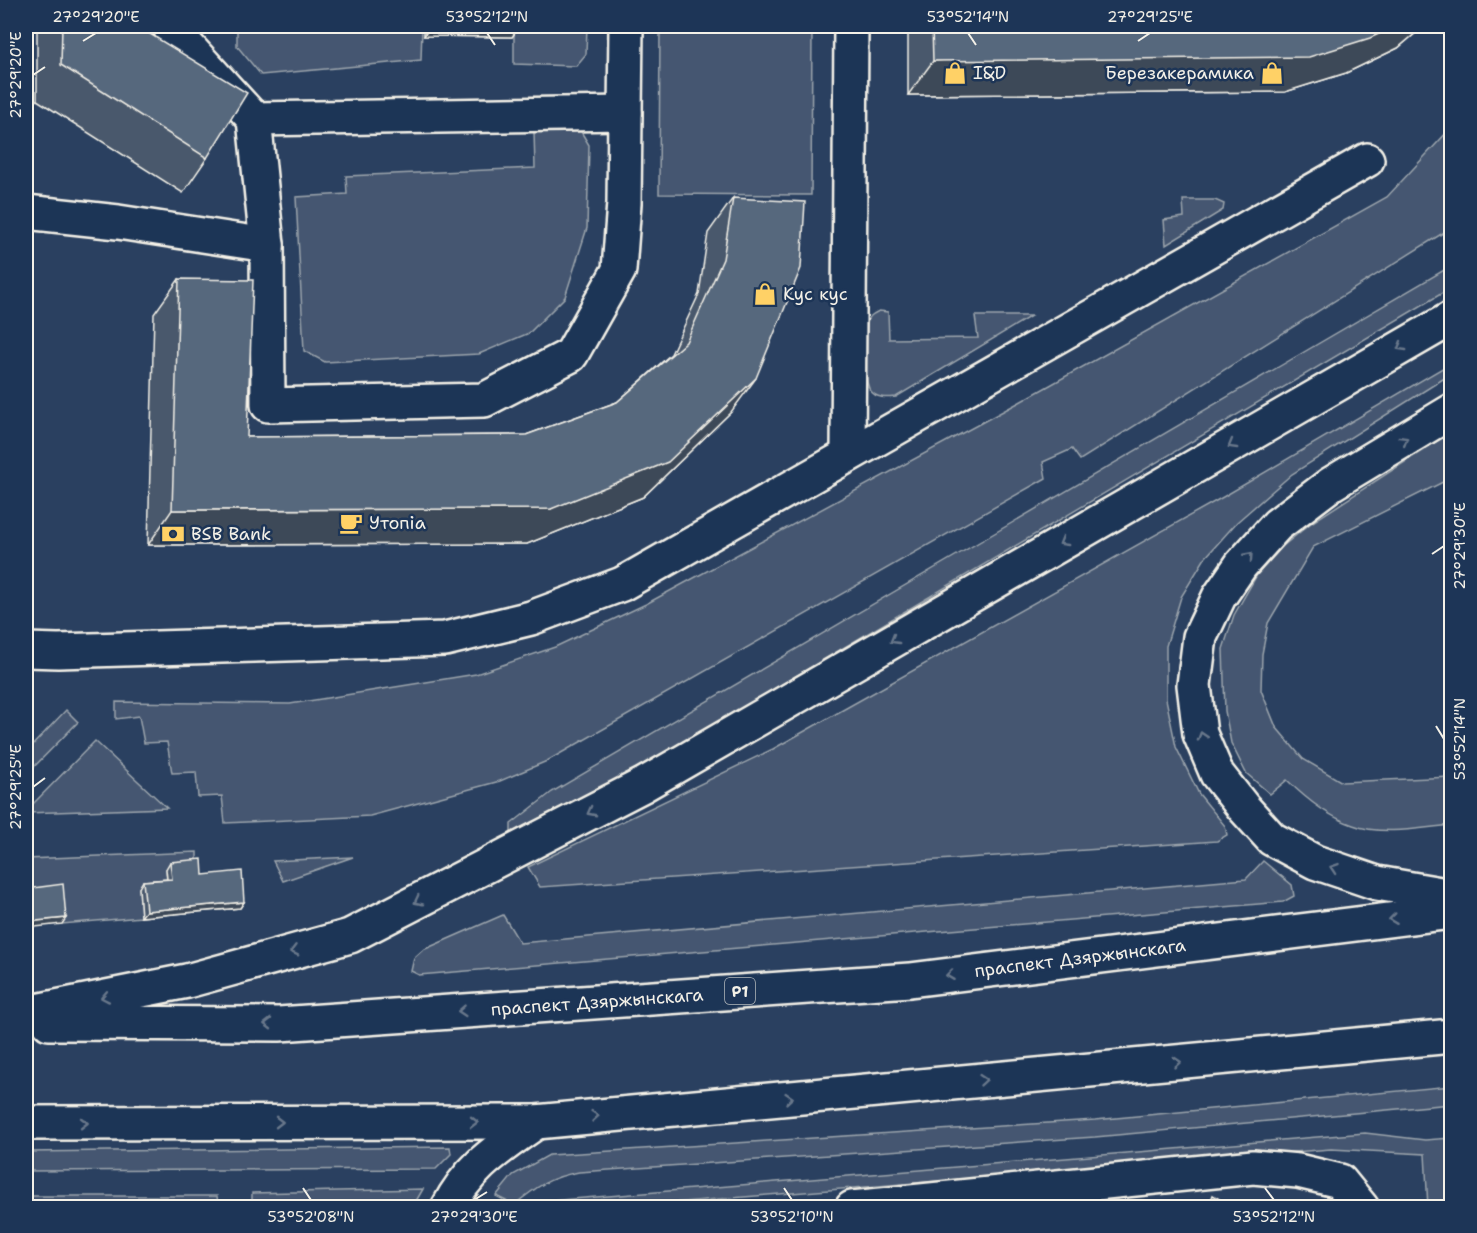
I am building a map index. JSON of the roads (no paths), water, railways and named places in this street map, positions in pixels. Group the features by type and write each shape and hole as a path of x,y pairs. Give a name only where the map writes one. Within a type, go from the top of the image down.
{"main road":[{"path":"169,26 254,119 267,245 268,405 484,400 571,355 620,270 624,203 626,26"},
{"path":"848,455 851,26"},
{"path":"254,119 625,113"},
{"path":"26,650 70,651 445,639 531,618 622,584 1367,160"},
{"path":"26,212 118,222 267,245"},
{"path":"26,1013 187,981 350,936 643,785 1452,318"},
{"path":"1452,411 1331,484 1277,525 1241,566 1219,597 1200,638 1194,685 1200,734 1217,774 1272,839 1315,862 1377,883 1452,896"},
{"name":"праспект Дзяржынскага","path":"26,1023 279,1024 910,980 1452,912"},
{"path":"26,1123 536,1122 1452,1036"},
{"path":"448,1208 454,1195 483,1160 536,1122"},
{"path":"852,1208 1253,1167 1298,1171 1340,1181 1362,1208"}],"place":[{"name":"I&D","path":"955,73"},
{"name":"Березакерамика","path":"1272,73"},
{"name":"Кус кус","path":"765,294"},
{"name":"Утопiа","path":"351,523"},
{"name":"BSB Bank","path":"173,534"}]}
